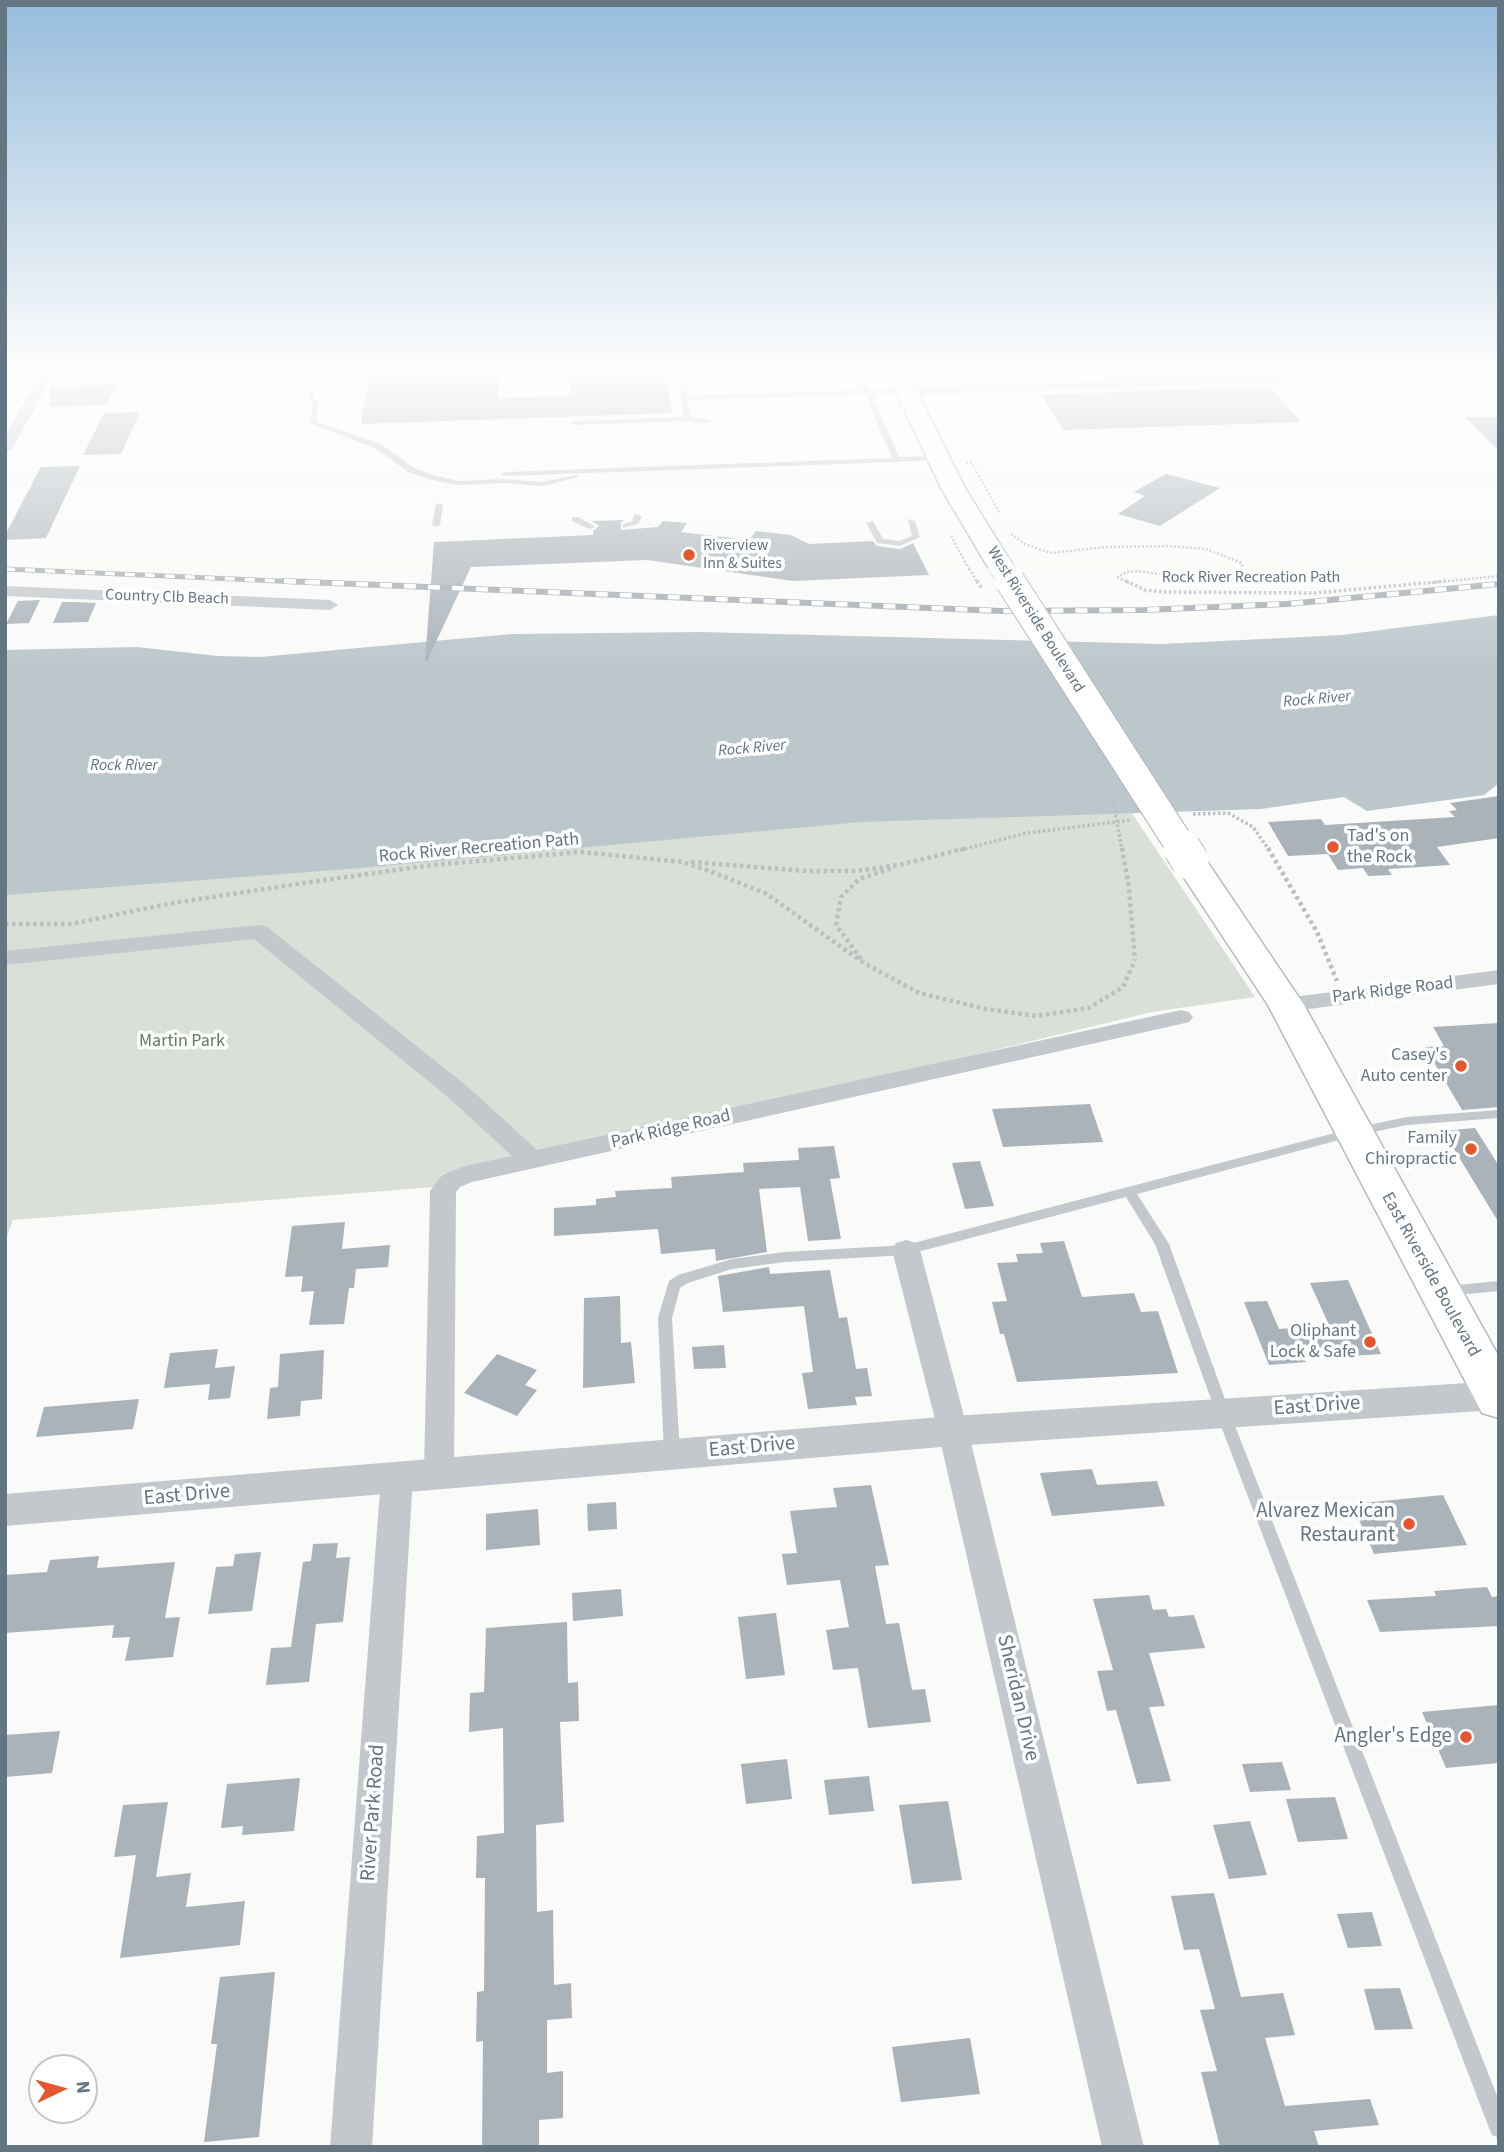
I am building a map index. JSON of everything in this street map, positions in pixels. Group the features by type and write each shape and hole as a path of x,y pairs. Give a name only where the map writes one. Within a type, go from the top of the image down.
{"main road":[{"name":"West Riverside Boulevard","path":"944,470 999,564 1190,861"},
{"name":"East Riverside Boulevard","path":"1190,861 1286,1005 1439,1292 1498,1396"}],"street":[{"name":"Country Clb Beach","path":"5,591 330,605"},
{"path":"5,958 259,932 458,1092 533,1161"},
{"name":"Park Ridge Road","path":"1286,1005 1499,977"},
{"name":"Park Ridge Road","path":"439,1474 443,1191 451,1181 465,1175 1181,1017"},
{"name":"Sheridan Drive","path":"906,1250 953,1431 1123,2147"},
{"name":"East Drive","path":"5,1510 953,1431 1498,1396"},
{"name":"River Park Road","path":"351,2147 397,1478"}],"lane":[{"path":"413,470 458,483 505,478 542,484 571,479 585,473 647,470"},
{"path":"436,525 439,505"},
{"path":"626,526 635,522 638,516"},
{"path":"576,519 592,527"},
{"path":"870,523 880,541 900,544 916,537 911,521"},
{"path":"673,1454 665,1318 674,1285 701,1271 785,1257 906,1250 1354,1132 1407,1121 1499,1114"},
{"path":"1129,1191 1162,1244 1223,1413 1499,2128"},
{"path":"1439,1292 1499,1286"}],"path":[{"path":"976,470 1004,522"},
{"name":"Rock River Recreation Path","path":"1010,534 1025,544 1051,553 1106,547 1170,546 1206,549 1242,563 1242,572 1233,579 1213,582 1138,571 1126,572 1118,577 1145,590 1163,592 1314,593 1499,576"},
{"path":"969,569 984,592"},
{"name":"Rock River Recreation Path","path":"5,925 71,924 173,903 277,887 499,858 581,852 683,862 765,893 864,963 919,993 986,1009 1036,1016 1089,1008 1123,987 1135,960 1129,888 1113,797 1106,785"},
{"path":"1185,814 1228,813 1253,827 1262,837 1317,932 1344,997"},
{"path":"864,963 836,925 841,897 859,879 900,865 1027,833 1134,820"},
{"path":"683,862 818,871 856,871 900,865"}],"green space":[{"name":"Martin Park","path":"1127,806 1255,997 1152,1012 891,1075 442,1174 435,1187 13,1220 5,1241 5,891 693,830"}],"water":[{"name":"Rock River","path":"1499,615 1499,783 1484,795 1367,811 1344,797 1261,809 861,822 361,868 5,895 5,650 137,647 218,656 260,657 511,634 700,632 1162,644 1342,635"}],"building":[{"path":"39,470 78,470 46,538 5,540 5,535"},
{"path":"1166,474 1220,488 1160,526 1118,514 1145,496 1134,492"},
{"name":"Riverview Inn & Suites","path":"625,520 621,522 621,530 658,527 663,521 687,523 681,532 749,540 756,531 791,535 809,544 873,541 877,546 900,549 913,543 929,575 793,581 647,560 471,567 425,661 434,542 593,535 593,531 599,526 592,521"},
{"path":"40,600 29,623 6,624 18,601"},
{"path":"62,602 96,603 88,622 53,623"},
{"path":"1499,796 1499,838 1437,847 1450,865 1388,869 1392,875 1368,876 1363,868 1338,870 1328,854 1288,856 1268,822 1321,819 1325,825 1455,817 1449,811 1457,810 1450,803"},
{"name":"Casey's Auto center","path":"1499,1023 1499,1107 1462,1110 1425,1047 1444,1046 1433,1027"},
{"path":"1090,1104 1103,1142 1003,1147 992,1109"},
{"name":"Family Chiropractic","path":"1475,1128 1499,1166 1499,1223 1443,1131"},
{"path":"834,1146 840,1178 830,1179 841,1239 808,1241 800,1187 759,1189 767,1252 716,1261 715,1249 661,1254 658,1229 554,1236 554,1208 596,1205 596,1199 616,1197 615,1191 672,1188 671,1177 744,1172 743,1163 799,1160 798,1148"},
{"path":"980,1161 994,1206 965,1209 952,1163"},
{"path":"345,1222 342,1249 390,1245 388,1267 356,1269 354,1288 349,1288 344,1324 309,1325 314,1291 301,1292 303,1276 285,1277 292,1226"},
{"path":"1064,1241 1082,1297 1134,1293 1141,1312 1158,1311 1178,1373 1017,1382 992,1302 1007,1301 997,1263 1018,1262 1016,1254 1043,1253 1040,1243"},
{"path":"769,1267 770,1274 830,1270 839,1318 847,1317 856,1369 867,1368 872,1396 855,1397 857,1405 808,1409 802,1373 813,1372 804,1306 723,1312 718,1276"},
{"path":"1348,1280 1381,1354 1304,1359 1306,1362 1269,1365 1244,1302 1267,1301 1279,1329 1329,1325 1310,1283"},
{"path":"620,1296 621,1343 631,1342 635,1383 583,1388 584,1298"},
{"path":"724,1345 726,1368 694,1369 692,1347"},
{"path":"218,1349 215,1368 235,1366 230,1398 208,1400 210,1384 164,1388 170,1353"},
{"path":"324,1350 322,1399 301,1401 300,1416 267,1419 270,1388 278,1387 280,1354"},
{"path":"497,1354 537,1370 525,1385 537,1390 517,1416 464,1393"},
{"path":"139,1399 133,1429 36,1437 44,1407"},
{"path":"1092,1469 1097,1485 1157,1481 1165,1506 1052,1516 1040,1473"},
{"path":"871,1485 889,1565 875,1566 886,1624 899,1623 912,1690 925,1689 931,1722 868,1728 858,1668 833,1670 826,1630 849,1627 840,1580 787,1585 782,1554 797,1553 790,1511 837,1507 833,1488"},
{"name":"Alvarez Mexican Restaurant","path":"1443,1495 1467,1545 1374,1554 1352,1504"},
{"path":"616,1502 617,1529 588,1531 587,1504"},
{"path":"538,1509 540,1545 486,1550 486,1514"},
{"path":"338,1543 336,1558 350,1557 343,1622 316,1624 309,1682 266,1685 271,1648 291,1647 303,1562 311,1561 313,1544"},
{"path":"261,1552 252,1611 208,1614 216,1567 233,1566 235,1554"},
{"path":"99,1556 97,1568 175,1562 165,1618 180,1617 173,1657 125,1661 130,1637 112,1638 114,1625 5,1633 5,1575 47,1572 50,1560"},
{"path":"1487,1587 1492,1597 1499,1596 1499,1626 1380,1632 1367,1600 1436,1596 1434,1591"},
{"path":"621,1589 623,1616 573,1621 572,1593"},
{"path":"1149,1595 1153,1610 1166,1609 1169,1617 1194,1615 1205,1648 1149,1653 1165,1706 1149,1707 1171,1781 1137,1784 1116,1710 1107,1711 1097,1671 1113,1670 1093,1599"},
{"path":"776,1613 785,1675 746,1679 738,1617"},
{"path":"567,1622 568,1683 578,1682 579,1721 560,1722 564,1822 536,1825 537,1912 553,1910 554,1985 571,1983 572,2018 547,2020 547,2073 563,2071 563,2118 539,2120 539,2147 482,2147 483,2041 476,2042 477,1992 484,1991 485,1878 476,1878 477,1836 504,1833 503,1728 469,1732 470,1693 484,1692 486,1628"},
{"name":"Angler's Edge","path":"1499,1705 1499,1763 1446,1768 1422,1712"},
{"path":"60,1731 52,1773 5,1777 5,1735"},
{"path":"787,1759 792,1799 746,1804 741,1764"},
{"path":"1282,1762 1291,1790 1250,1792 1242,1764"},
{"path":"869,1776 874,1811 829,1815 824,1780"},
{"path":"300,1778 294,1831 242,1835 243,1826 221,1828 227,1784"},
{"path":"1335,1797 1348,1839 1298,1842 1286,1799"},
{"path":"948,1801 962,1880 912,1884 899,1805"},
{"path":"168,1802 156,1877 191,1873 186,1907 245,1901 240,1945 120,1958 136,1855 114,1857 123,1805"},
{"path":"1250,1821 1267,1875 1229,1879 1213,1825"},
{"path":"1214,1893 1241,1997 1283,1993 1295,2035 1265,2038 1285,2106 1370,2099 1379,2125 1314,2131 1319,2147 1220,2147 1201,2072 1217,2071 1200,2010 1215,2009 1199,1949 1184,1950 1171,1896"},
{"path":"1372,1912 1382,1946 1348,1948 1337,1914"},
{"path":"275,1972 259,2137 204,2142 217,2044 211,2044 220,1977"},
{"path":"1400,1988 1413,2029 1375,2030 1364,1989"},
{"path":"970,2038 980,2094 901,2102 892,2047"}],"railway":[{"path":"5,569 325,583"},
{"path":"284,581 1001,611 1144,610 1287,604 1499,584"}],"place":[{"name":"Riverview Inn & Suites","path":"689,555"},
{"name":"Tad's on the Rock","path":"1333,847"},
{"name":"Casey's Auto center","path":"1461,1066"},
{"name":"Family Chiropractic","path":"1471,1149"},
{"name":"Oliphant Lock & Safe","path":"1370,1342"},
{"name":"Alvarez Mexican Restaurant","path":"1409,1524"},
{"name":"Angler's Edge","path":"1466,1737"}]}
